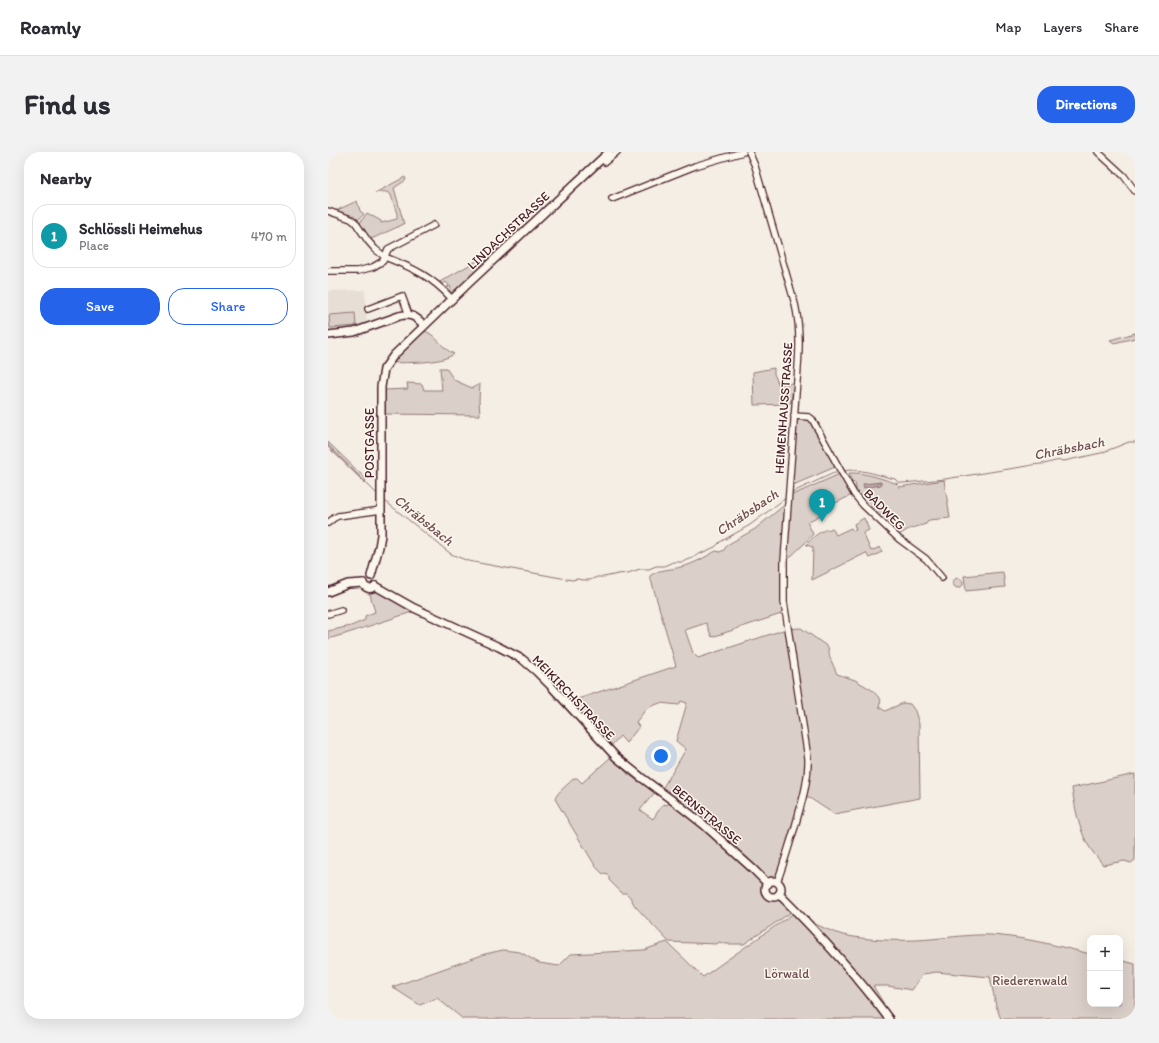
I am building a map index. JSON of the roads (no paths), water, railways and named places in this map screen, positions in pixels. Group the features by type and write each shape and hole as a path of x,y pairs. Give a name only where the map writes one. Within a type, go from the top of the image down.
{"main road":[{"name":"LINDACHSTRASSE","path":"424,325 609,152"},
{"path":"328,335 354,332 399,316 410,315 417,318 424,325"},
{"name":"POSTGASSE","path":"371,576 381,536 382,376 389,360 424,325"},
{"path":"371,576 376,579 375,586 372,588 367,588 363,582 365,577 371,576"},
{"path":"328,592 350,584 363,582"},
{"name":"MEIKIRCHSTRASSE","path":"375,586 414,608 499,647 529,665 556,691 616,757 627,767"},
{"name":"BERNSTRASSE","path":"627,767 703,824 768,884"},
{"path":"771,882 777,882 781,888 779,894 772,897 768,895 766,891 768,884 771,882"},
{"path":"779,894 858,979 889,1019"}],"street":[{"path":"605,162 617,152"},
{"path":"612,199 695,166 744,152"},
{"name":"HEIMENHAUSSTRASSE","path":"749,152 755,166 795,304 799,344 784,564 784,602 808,758 808,773 807,784 777,882"},
{"path":"1098,152 1124,176 1135,190"},
{"path":"328,211 351,219 355,222 375,249 385,257 421,272 442,288 452,299"},
{"path":"328,272 358,272 368,270 381,263 388,249 434,225"},
{"path":"368,309 402,296 410,315"},
{"name":"BADWEG","path":"794,416 812,419 854,494 867,510 899,539 926,559 942,578"},
{"path":"328,524 338,516 382,510"},
{"path":"328,614 341,610"}],"waterway":[{"name":"Chräbsbach","path":"843,471 855,470 869,472 895,479 898,482 903,483 945,479 1064,461 1101,453 1129,442 1135,442"},
{"name":"Chräbsbach","path":"328,445 377,494"},
{"name":"Chräbsbach","path":"791,494 834,473 838,473"},
{"name":"Chräbsbach","path":"385,501 451,554 468,561 572,580 590,580 597,577 628,573 640,569 649,569 656,566 664,566 673,562 682,562 693,558 715,547 720,542 750,525 787,497"}],"place":[{"name":"Schlössli Heimehus","path":"822,522"}],"park label":[{"name":"Lörwald","path":"787,973"},
{"name":"Riederenwald","path":"1030,980"}]}
